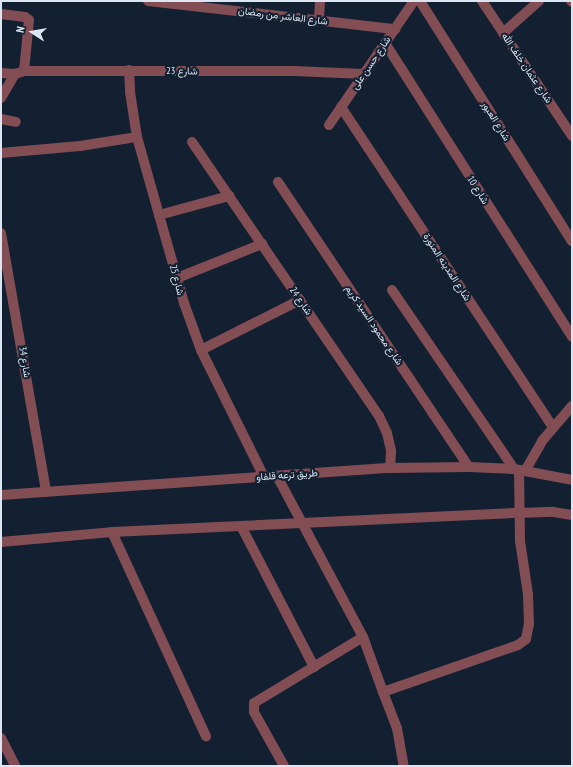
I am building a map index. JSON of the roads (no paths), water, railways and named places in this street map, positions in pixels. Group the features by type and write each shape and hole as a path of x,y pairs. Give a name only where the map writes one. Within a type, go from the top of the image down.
{"street":[{"name":"شارع العاشر من رمضان","path":"148,1 208,4 395,29"},
{"path":"319,20 320,1"},
{"name":"شارع حسن على","path":"329,125 414,1"},
{"name":"شارع العبور","path":"420,1 572,241"},
{"name":"شارع عثمان خلف الله","path":"482,1 572,136"},
{"path":"503,33 539,1"},
{"path":"1,14 25,16 29,20 19,72 1,98"},
{"name":"شارع 10","path":"385,43 572,337"},
{"name":"شارع 23","path":"1,73 129,70 228,72 294,70 364,74"},
{"name":"شارع 25","path":"129,70 130,92 137,137 186,309 201,350 264,477"},
{"name":"شارع المدينه المنورة","path":"341,107 553,427"},
{"path":"1,119 16,122"},
{"path":"1,154 80,146 137,137"},
{"name":"شارع 24","path":"192,142 379,416 387,433 391,451 390,468"},
{"name":"شارع محمود السيد كريم","path":"278,182 469,467"},
{"path":"159,215 229,196"},
{"name":"شارع 34","path":"1,233 46,492"},
{"path":"177,278 262,244"},
{"path":"383,692 518,646 526,639 528,624 528,594 520,541 519,470 392,290"},
{"path":"201,350 300,300"},
{"path":"519,470 553,427 572,406"},
{"name":"طريق ترعه قلفاو","path":"1,495 390,468 469,467 519,470 572,480"},
{"path":"278,476 363,637 397,728 404,766"},
{"path":"1,542 112,532 519,513 552,512 572,515"},
{"path":"241,526 314,667"},
{"path":"112,532 206,736"},
{"path":"284,766 254,712 254,703 363,637"},
{"path":"1,738 15,766"}]}
